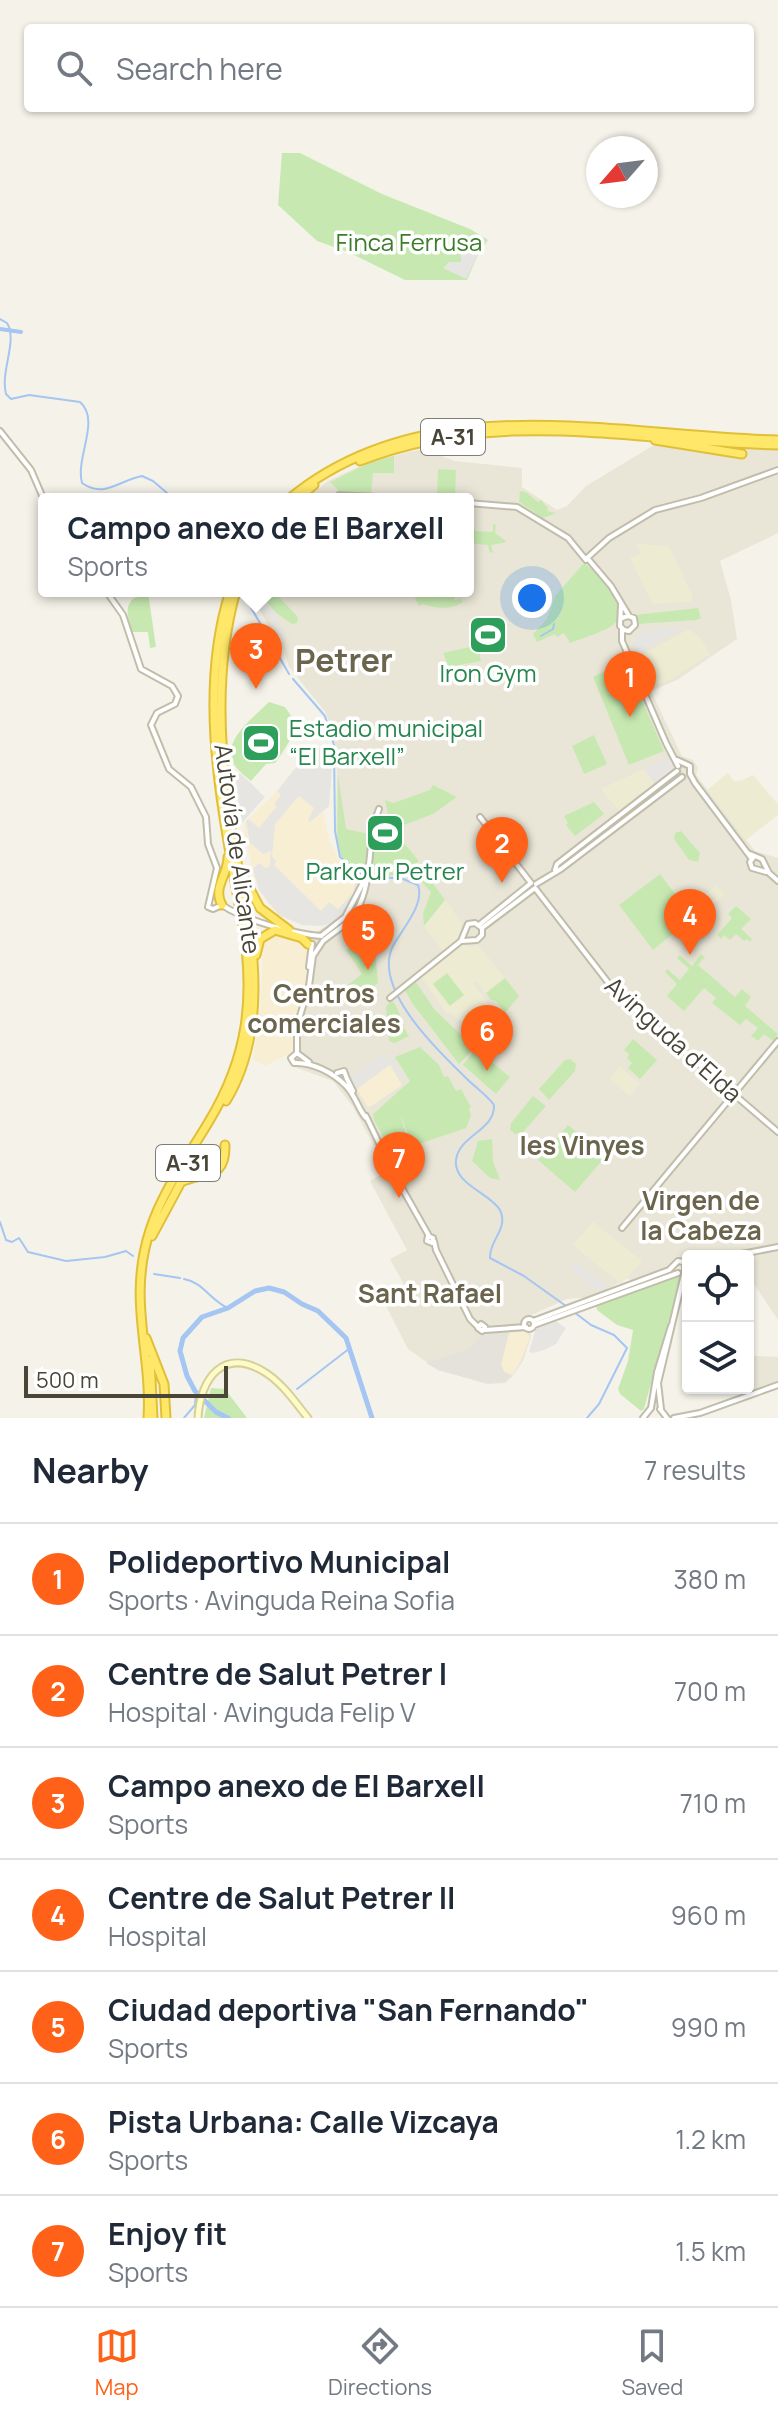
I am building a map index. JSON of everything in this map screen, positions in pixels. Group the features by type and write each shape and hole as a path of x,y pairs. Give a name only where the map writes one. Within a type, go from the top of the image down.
{"highway":[{"name":"A-31","path":"297,493 327,471 370,452 410,440 483,427 582,425 778,443"},
{"name":"A-31","path":"305,493 348,465 391,450 442,438 532,429 778,443"},
{"path":"626,434 742,454"},
{"name":"Autovía de Alicante","path":"150,1418 143,1288 152,1236 166,1202 236,1081 249,1036 255,981 218,771 215,698 221,629 230,597"},
{"name":"Autovía de Alicante","path":"231,842 223,770 220,698 232,597"},
{"path":"219,907 219,884 228,866 231,842"},
{"path":"231,842 254,900 264,912 292,931"},
{"path":"218,896 223,887 230,888 244,915"},
{"name":"Autovía de Alicante","path":"150,1418 139,1315 139,1288 149,1231 167,1190 210,1120 237,1063 247,1022 249,971 244,915"},
{"path":"255,981 257,944 265,934 278,930 310,943"},
{"path":"192,1140 210,1120"},
{"path":"152,1236 181,1182 217,1171 224,1162 225,1145"},
{"path":"167,1190 172,1176"},
{"path":"146,1338 164,1384 166,1418"}],"main road":[{"path":"198,1414 201,1391 209,1377 223,1366 232,1364 248,1365 266,1373 278,1382 308,1418"}],"street":[{"path":"0,431 31,470 41,493"},
{"path":"588,559 609,538 655,510 701,498 778,470"},
{"path":"474,503 514,506 568,538 588,559 635,623 625,642 626,651"},
{"path":"110,597 123,615 141,669 172,686 178,696 175,704 157,713 151,725 169,769 191,787 206,817 208,841 217,868 208,906 322,938"},
{"path":"620,602 622,641 679,767 752,857 752,868 763,868 778,881"},
{"path":"622,618 629,616"},
{"path":"622,629 629,631"},
{"path":"464,939 468,924 480,926 555,870 561,869 686,776 690,766 679,767 557,864 555,870"},
{"path":"345,1081 302,1061 297,1053 297,1026 308,990 313,956 322,938 345,917 367,875 376,817 380,811"},
{"name":"Avinguda d'Elda","path":"480,817 617,994 778,1132"},
{"path":"752,857 762,859 763,868"},
{"path":"392,994 464,939 479,939 480,926"},
{"path":"292,931 319,947"},
{"path":"308,990 310,943 314,935"},
{"path":"622,1228 778,1041"},
{"path":"297,1053 292,1060 296,1064 302,1061"},
{"path":"336,1075 344,1071 345,1081 472,1321 482,1327 525,1325 531,1329 534,1323 567,1310 682,1271"},
{"path":"754,1252 778,1247"},
{"path":"574,1308 680,1261 682,1263"},
{"path":"667,1418 657,1390 682,1283 674,1266"},
{"path":"643,1418 651,1408 657,1372 673,1324"},
{"path":"651,1408 675,1418 700,1413 778,1385"}],"shaded area":[{"path":"460,244 478,244 482,247 466,279 443,268 449,262 461,262"},
{"path":"654,445 778,449 778,533 720,561 731,600 737,639 677,680 651,691 682,756 693,760 698,768 696,775 755,851 778,858 778,1320 754,1284 754,1250 682,1250 682,1259 678,1256 667,1268 631,1282 628,1278 593,1297 567,1299 527,1317 531,1337 523,1361 505,1383 487,1384 438,1370 408,1349 386,1306 409,1294 390,1259 407,1250 370,1181 387,1171 353,1107 333,1081 297,1068 296,1030 306,981 308,937 339,918 349,907 356,881 364,874 369,835 336,833 337,751 326,713 289,667 284,651 252,597 474,597 474,493 313,493 328,481 368,462 422,449 455,461 522,468 522,487 557,510 567,506 586,486"},
{"path":"637,544 667,546 671,550 692,601 653,604 630,558 641,553"},
{"path":"252,597 262,597 276,613 285,637 283,640 269,616"},
{"path":"686,627 637,653 634,648 633,638 641,633"},
{"path":"689,629 700,638 710,654 672,679 646,689 634,659"},
{"path":"311,748 329,748 332,767 329,807 323,811 330,842 341,863 351,871 356,881 349,907 333,923 321,926 293,922 279,915 268,904 254,879 243,824 277,791"},
{"path":"328,748 332,767 329,806 310,822 308,820 314,808 299,796 275,824 272,857 276,861 274,865 321,911 329,902 338,909 351,895 353,897 349,907 333,923 302,925 279,915 259,890 253,869 259,863 266,868 270,866 271,851 263,854 250,843 246,821 248,819 259,828 276,807 275,803 281,795 277,791 311,749"},
{"path":"668,757 674,765 673,772 656,785 644,769"},
{"path":"644,769 656,785 620,812 601,789"},
{"path":"240,773 265,797 242,823 234,779"},
{"path":"728,773 734,781 753,775 778,804 778,815 746,840 707,790"},
{"path":"716,886 725,894 700,915 692,905"},
{"path":"445,900 462,923 460,938 443,951 424,926"},
{"path":"281,933 309,946 306,981 295,1030 295,1051 266,1066 253,1060 261,1000 263,940"},
{"path":"463,944 471,947 478,945 505,978 486,993 477,981 474,984 490,1006 516,1028 499,1047 449,1012 447,1014 421,976"},
{"path":"389,1054 406,1077 400,1078 390,1064 357,1089 352,1076 380,1056 384,1056 389,1063 386,1055"},
{"path":"390,1065 402,1085 370,1107 367,1106 357,1089"},
{"path":"620,1067 640,1084 630,1096 610,1079"},
{"path":"593,1222 642,1261 621,1284 573,1245"},
{"path":"576,1263 607,1286 603,1291 594,1290 570,1269"},
{"path":"554,1320 566,1328 556,1344 529,1352 536,1328"},
{"path":"487,1331 509,1333 501,1364 504,1372 512,1375 504,1382 487,1383 438,1370 426,1363 467,1350"},
{"path":"525,1331 530,1337 521,1361 512,1375 504,1372 501,1364 509,1333"},
{"path":"754,1357 778,1357 778,1382 754,1390"}],"green space":[{"name":"Finca Ferrusa","path":"282,153 300,153 382,194 470,229 488,240 467,280 405,280 348,252 317,241 278,205"},
{"path":"394,456 394,473 373,473 371,493 340,492 330,482 369,463"},
{"path":"438,469 456,470 455,493 437,493"},
{"path":"520,491 538,502 541,500 547,511 556,513 543,518 519,502"},
{"path":"493,524 496,525 495,533 507,542 491,545 493,552 490,553 488,545 474,544 474,527 475,531 493,532"},
{"path":"584,563 615,598 619,614 617,621 602,631 570,643 564,633 537,642 533,634 547,619 555,596"},
{"path":"149,597 156,647 150,648 148,632 132,632 128,606 134,598"},
{"path":"262,597 279,597 298,617 297,623 292,624 276,613"},
{"path":"454,597 463,602 438,608 423,604 419,606 415,598"},
{"path":"698,608 701,618 696,620 638,624 635,615"},
{"path":"478,645 481,661 449,667 443,653"},
{"path":"625,661 664,751 629,765 593,677"},
{"name":"Estadio municipal “El Barxell”","path":"269,702 285,707 299,727 275,763 266,764 251,781 236,767 231,758 231,749 247,723"},
{"path":"594,735 607,764 584,774 572,746"},
{"path":"338,775 346,829 369,834 364,874 341,857 337,843"},
{"path":"433,785 457,797 433,814 399,827 388,815 385,800 393,803 430,790"},
{"path":"594,802 604,814 575,836 566,825 564,816"},
{"path":"381,816 419,861 413,867 412,877 371,874 378,819"},
{"path":"681,831 700,853 698,862 689,860 674,839 675,833"},
{"path":"426,874 445,900 424,926 423,914 431,892 419,879"},
{"path":"660,874 693,917 653,950 619,905"},
{"path":"736,906 751,919 741,929 752,939 750,942 736,934 730,940 724,935 721,939 717,935 732,918 728,914"},
{"path":"370,934 374,940 378,983 354,1001 344,988 362,974 346,950"},
{"path":"701,954 705,957 698,965 735,997 742,989 751,997 745,1006 778,1034 773,1041 764,1034 758,1041 751,1036 758,1028 746,1019 740,1025 712,1003 716,998 704,988 684,1011 667,996 677,984 665,972 667,969 680,980 689,969 677,958 680,955 692,966"},
{"path":"447,973 464,995 450,1006 433,984"},
{"path":"505,978 519,996 505,1013 486,993"},
{"path":"415,981 435,1010 475,1048 459,1064 405,990"},
{"path":"391,1000 409,1036 395,1043 389,1041 386,1007"},
{"path":"633,1039 657,1060 640,1079 628,1068 632,1063 624,1050"},
{"path":"420,1047 439,1065 444,1077 448,1076 456,1091 461,1089 471,1107 471,1116 466,1128 413,1146 400,1114 407,1137 394,1142 398,1152 392,1154 373,1114 410,1081 395,1057"},
{"path":"476,1049 510,1077 496,1094 463,1065"},
{"path":"570,1059 576,1064 575,1071 549,1100 539,1089 565,1060"},
{"path":"533,1096 546,1106 523,1132 515,1134 510,1130 511,1123"},
{"path":"568,1125 606,1156 575,1192 538,1160"},
{"path":"492,1139 493,1161 500,1180 490,1178 472,1161 478,1141"},
{"path":"680,1276 641,1411 618,1389 628,1361 633,1330 617,1325 597,1310 596,1305"},
{"path":"211,1388 225,1389 247,1418 204,1418"}],"waterway":[{"path":"0,319 7,323 11,338 5,376 6,394 11,399 29,395 80,402 86,410 88,429 82,483 105,489 142,476 167,493"},
{"path":"0,329 21,332"},
{"path":"247,597 289,674"},
{"path":"541,636 553,629 554,624"},
{"path":"293,679 325,716 334,745 335,831 340,857 362,875 403,879 418,885 416,909 393,946 389,962 391,980 399,998 423,1034 494,1105 489,1121 463,1145 456,1160 460,1176 500,1210 501,1229 490,1258 524,1276 566,1306"},
{"path":"0,1222 6,1240 12,1242 19,1238 28,1252 66,1261 105,1257 126,1251 133,1256"},
{"path":"154,1274 180,1278"},
{"path":"184,1279 196,1284 228,1308"},
{"path":"228,1418 216,1412 195,1391 180,1351 183,1338 202,1317 228,1308 255,1291 269,1288 284,1292 318,1311 346,1338 372,1418"},
{"path":"574,1312 591,1325 614,1335 627,1348 599,1404 587,1418"},
{"path":"297,1389 350,1348"},
{"path":"184,1418 195,1405 196,1393"}],"place":[{"name":"Iron Gym","path":"488,635"},
{"name":"Campo anexo de El Barxell","path":"256,689"},
{"name":"Polideportivo Municipal","path":"630,717"},
{"name":"Estadio municipal “El Barxell”","path":"261,743"},
{"name":"Parkour Petrer","path":"385,833"},
{"name":"Centre de Salut Petrer I","path":"502,883"},
{"name":"Centre de Salut Petrer II","path":"690,955"},
{"name":"Ciudad deportiva \"San Fernando\"","path":"368,970"},
{"name":"Pista Urbana: Calle Vizcaya","path":"487,1071"},
{"name":"Enjoy fit","path":"399,1198"}],"district":[{"name":"Petrer","path":"344,661"},
{"name":"Centros comerciales","path":"324,1009"},
{"name":"les Vinyes","path":"582,1146"},
{"name":"Virgen de la Cabeza","path":"701,1216"},
{"name":"Sant Rafael","path":"430,1294"}]}
